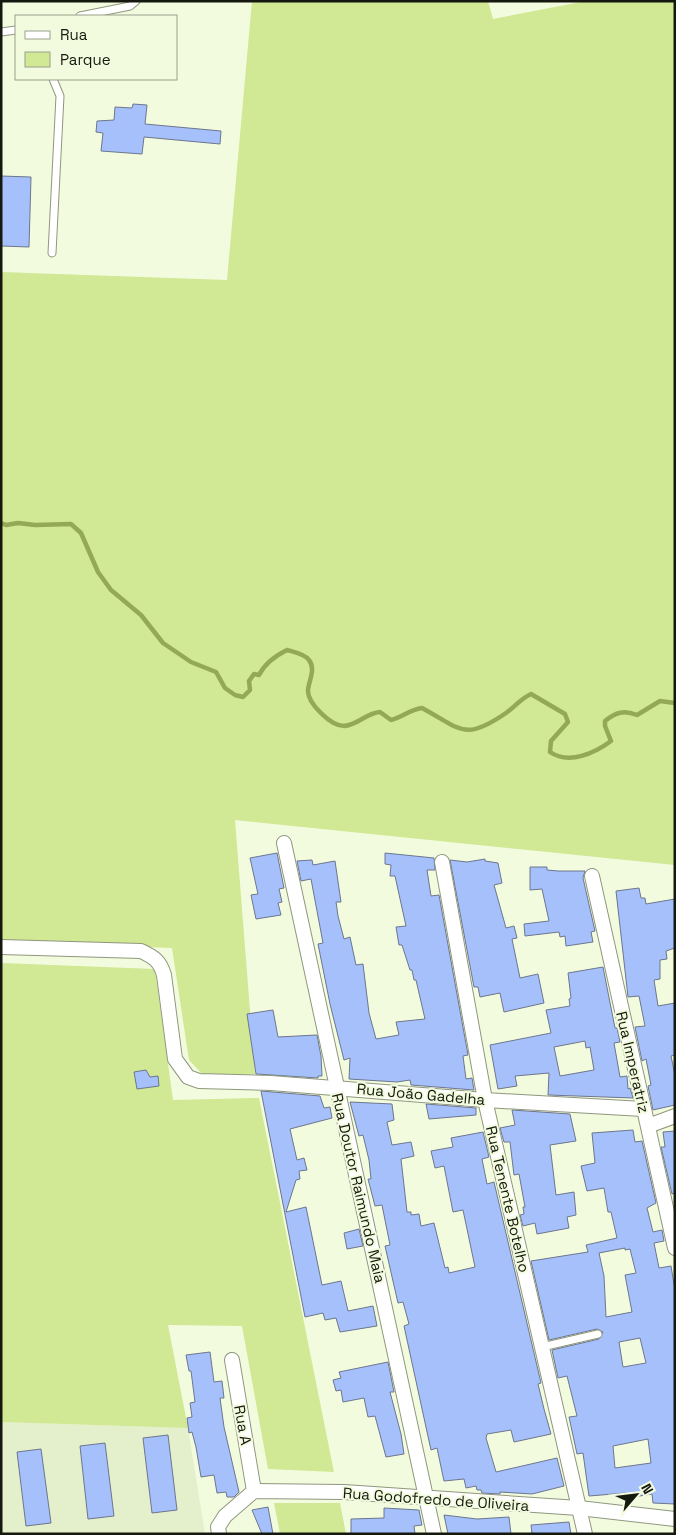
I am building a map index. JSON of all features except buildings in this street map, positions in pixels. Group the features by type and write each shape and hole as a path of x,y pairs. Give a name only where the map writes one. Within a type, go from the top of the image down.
{"street":[{"name":"Rua Doutor Raimundo Maia","path":"284,843 336,1087 414,1432 434,1534"},
{"name":"Rua Tenente Botelho","path":"442,862 485,1100 585,1534"},
{"name":"Rua Imperatriz","path":"592,876 675,1248"},
{"name":"Rua João Gadelha","path":"1,947 141,951 154,956 161,964 164,974 175,1059 180,1070 188,1077 199,1081 336,1087 485,1100 643,1109"},
{"path":"648,1126 675,1116"},
{"name":"Rua A","path":"232,1360 254,1491"},
{"name":"Rua Godofredo de Oliveira","path":"254,1491 344,1492 579,1508 675,1519"},
{"path":"219,1534 218,1527 224,1516 254,1491"}],"lane":[{"path":"85,15 130,6 136,1"},
{"path":"52,253 60,104 60,96 53,80"},
{"path":"542,1347 598,1334"}],"shaded area":[{"path":"1,1422 188,1428 205,1534 1,1534"}],"green space":[{"path":"252,1 488,1 493,19 586,1 675,1 675,865 235,820 255,1074 203,1075 189,1060 172,948 1,942 1,272 227,280"},
{"path":"1,963 155,969 173,1100 259,1098 334,1472 268,1469 242,1326 168,1325 188,1428 1,1422"},
{"path":"274,1503 340,1503 346,1534 280,1534"}],"waterway":[{"path":"1,523 6,525 18,523 35,525 71,524 81,533 98,572 111,590 141,615 163,643 191,662 216,672 225,688 235,695 243,697 250,690 249,681 254,674 259,675 267,663 274,657 287,650 305,656 312,667 308,690 311,701 321,713 339,725 349,725 370,714 380,712 391,720 422,708 455,726 471,730 492,722 531,694 565,714 568,722 551,741 550,752 557,756 573,757 590,753 611,741 605,721 613,716 624,712 637,715 660,701 675,703"}]}
